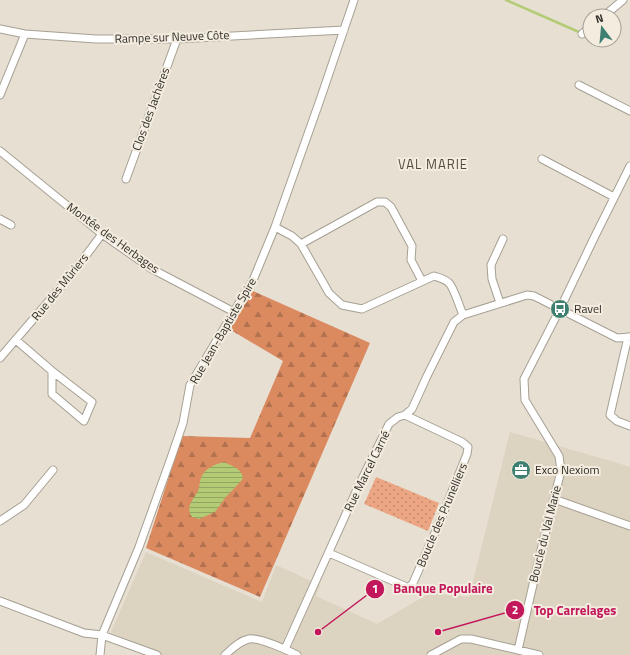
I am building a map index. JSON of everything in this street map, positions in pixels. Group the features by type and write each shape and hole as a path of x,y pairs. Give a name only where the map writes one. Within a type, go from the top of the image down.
{"street":[{"name":"Rue Jean-Baptiste Spire","path":"100,655 102,635 139,547 183,422 190,385 254,278 275,228 354,0"},
{"path":"614,8 623,0"},
{"name":"Rampe sur Neuve Côte","path":"0,29 25,34 96,39 177,39 344,30"},
{"path":"0,95 25,34"},
{"name":"Clos des Jachères","path":"126,178 177,39"},
{"path":"579,85 630,111"},
{"name":"Montée des Herbages","path":"0,152 102,234 152,269 234,312"},
{"path":"542,159 614,197"},
{"name":"Boucle du Val Marie","path":"518,650 561,471 559,456 525,400 524,379 630,166"},
{"path":"301,244 377,202 385,202 391,208 412,246 411,260 422,281"},
{"path":"0,219 11,225"},
{"path":"275,228 292,236 301,244 329,293 342,305 362,309 434,276 442,278 449,283 458,300 463,315 527,295 534,296 617,338 629,337 610,415 617,421 630,426"},
{"name":"Rue des Mûriers","path":"0,358 72,274 102,234"},
{"path":"500,303 492,279 491,265 503,239"},
{"name":"Rue Marcel Carné","path":"285,649 359,485 389,424 398,417 405,415 412,409 454,322 463,315"},
{"path":"16,340 52,371 92,402 84,421 52,394 52,371"},
{"name":"Boucle des Prunelliers","path":"329,553 409,588 413,583 441,519 467,454 468,447 462,442 405,415"},
{"path":"0,521 24,505 53,470"},
{"path":"554,499 630,526"},
{"path":"0,601 84,633 102,635 157,655"},
{"path":"225,655 237,645 249,639 261,641 285,649 297,655"},
{"path":"431,655 461,639 471,639 538,655"}],"shaded area":[{"path":"510,432 630,467 630,655 159,655 111,632 146,552 262,602 276,565 320,585 316,596 377,624 430,593 469,597"},
{"path":"224,462 238,470 243,478 215,512 199,519 192,517 189,510 198,491 202,475 210,467"},
{"path":"376,477 439,503 428,531 364,504"}],"green space":[{"path":"253,291 370,343 260,597 146,548 182,436 250,438 283,361 229,329"}],"waterway":[{"path":"506,0 579,32"}],"place":[{"name":"Ravel","path":"560,309"},
{"name":"Exco Nexiom","path":"521,470"},
{"name":"Banque Populaire","path":"318,632"},
{"name":"Top Carrelages","path":"438,632"}],"district":[{"name":"VAL MARIE","path":"433,164"}]}
